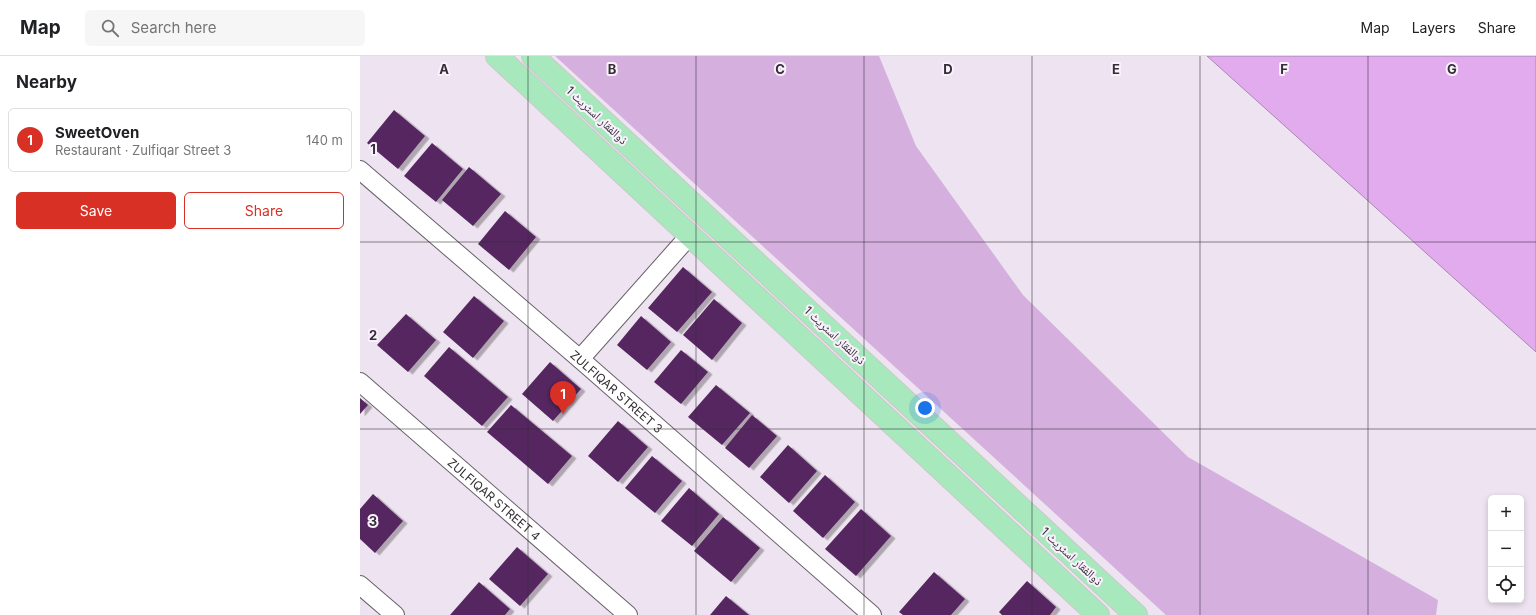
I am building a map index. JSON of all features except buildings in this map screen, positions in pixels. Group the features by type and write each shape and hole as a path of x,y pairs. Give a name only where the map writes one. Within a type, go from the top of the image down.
{"main road":[{"name":"ذوالفقار اسٹریٹ 1","path":"497,56 1098,615"},
{"name":"ذوالفقار اسٹریٹ 1","path":"533,56 1136,615"}],"street":[{"name":"ZULFIQAR STREET 3","path":"360,170 580,359 872,615"},
{"path":"580,359 690,235"},
{"name":"ZULFIQAR STREET 4","path":"360,382 628,615"},
{"path":"360,584 395,615"}],"shaded area":[{"path":"555,56 879,56 916,146 1023,295 1188,457 1438,600 1436,615 1166,615"},
{"path":"1207,56 1536,56 1536,352"}],"place":[{"name":"SweetOven","path":"563,414"}]}
